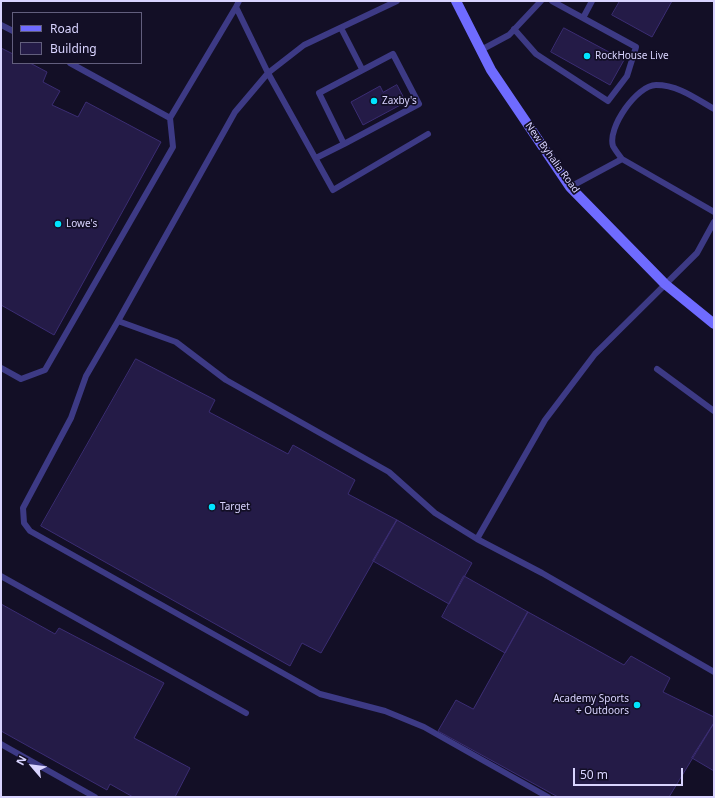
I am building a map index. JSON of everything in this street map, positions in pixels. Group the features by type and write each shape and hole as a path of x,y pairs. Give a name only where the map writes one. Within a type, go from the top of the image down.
{"main road":[{"name":"New Byhalia Road","path":"456,1 491,70 570,187 665,284 714,324"}],"lane":[{"path":"397,1 304,45 268,73 235,112 86,376 71,418 23,508 24,523 30,531 320,694 385,711 424,727 548,797"},
{"path":"481,50 509,35 541,1"},
{"path":"514,29 536,54 608,100 627,76 636,47 552,1"},
{"path":"583,18 592,1"},
{"path":"237,4 268,73 333,190 428,134"},
{"path":"1,368 21,379 45,370 173,147 170,118 237,4"},
{"path":"1,25 12,30"},
{"path":"341,28 362,69"},
{"path":"316,158 344,144 419,104 392,54 319,93 344,144"},
{"path":"72,64 170,118"},
{"path":"714,109 675,87 653,85 636,96 622,112 614,131 613,145 622,159 714,212"},
{"path":"570,187 622,159"},
{"path":"477,539 545,420 595,354 697,253 714,222"},
{"path":"118,321 176,342 226,380 389,472 435,513 477,539 542,574 714,672"},
{"path":"657,369 714,411"},
{"path":"1,576 246,713"},
{"path":"1,744 95,797"}],"building":[{"path":"620,1 672,1 652,37 612,15"},
{"name":"RockHouse Live","path":"564,28 624,60 610,85 551,52"},
{"name":"Lowe's","path":"1,48 12,54 12,64 32,64 47,72 43,82 60,91 52,105 78,117 86,102 161,142 54,335 1,305"},
{"path":"397,85 406,102 363,125 351,102 380,86 383,92"},
{"name":"Target","path":"136,359 215,400 209,412 288,454 293,445 355,480 348,494 397,520 321,653 302,643 290,666 41,526"},
{"path":"397,520 472,563 449,604 373,561"},
{"path":"464,576 528,612 505,653 442,617"},
{"path":"1,604 55,634 59,628 164,683 134,738 190,768 175,797 133,797 110,784 107,790 1,731"},
{"path":"528,612 624,665 631,656 670,678 663,692 714,717 714,723 669,797 558,797 438,731 456,700 473,709"},
{"path":"714,723 714,771 692,758"}],"place":[{"name":"RockHouse Live","path":"587,56"},
{"name":"Zaxby's","path":"374,101"},
{"name":"Lowe's","path":"58,224"},
{"name":"Target","path":"212,507"},
{"name":"Academy Sports + Outdoors","path":"637,705"}]}
